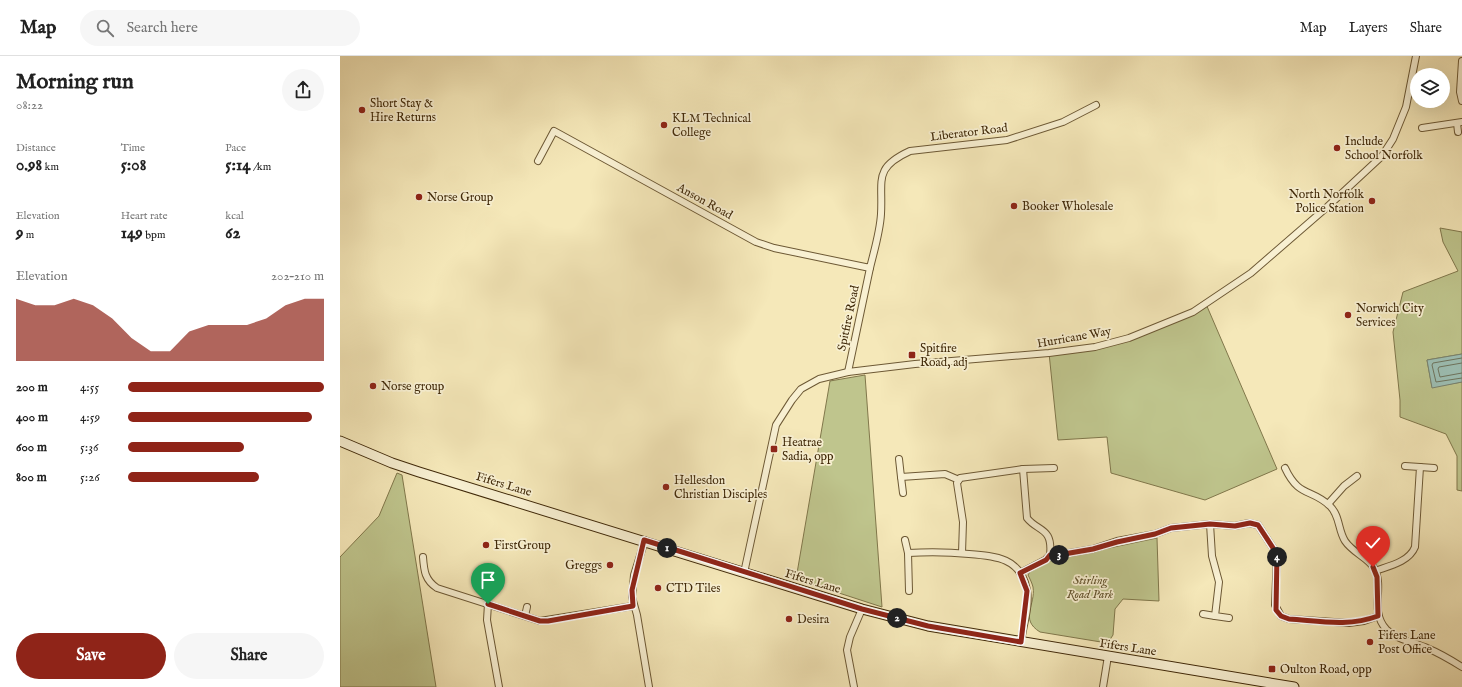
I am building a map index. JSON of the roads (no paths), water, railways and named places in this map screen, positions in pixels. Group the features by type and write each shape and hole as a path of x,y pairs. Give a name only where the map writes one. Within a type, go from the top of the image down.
{"street":[{"name":"Hurricane Way","path":"744,573 776,425 801,389 819,379 848,372 916,364 1058,352 1095,347 1129,338 1192,312 1251,273 1326,208 1382,156 1393,139 1404,113 1416,56"},
{"path":"1462,61 1460,92 1462,100"},
{"name":"Liberator Road","path":"870,268 881,214 881,177 891,162 910,150 1007,140 1063,122 1096,105"},
{"path":"1422,128 1460,123 1458,132"},
{"name":"Anson Road","path":"538,161 554,131 756,242 774,248 870,268"},
{"name":"Spitfire Road","path":"848,372 870,268"},
{"name":"Fifers Lane","path":"340,441 406,467 862,609 928,626 1271,685 1294,687"},
{"path":"899,459 903,493"},
{"path":"1405,466 1434,468"},
{"path":"1375,571 1408,558 1413,553 1415,547 1420,467"},
{"path":"959,480 964,476 1023,469 1054,468"},
{"path":"1285,468 1291,481 1299,489 1328,504 1334,510 1339,519 1344,540 1350,548 1369,562 1375,571 1377,577 1378,616 1387,630 1396,636 1426,648 1462,667"},
{"path":"1020,573 1046,560 1050,555 1047,533 1042,528 1031,523 1027,518 1023,469"},
{"path":"901,477 944,474 959,480"},
{"path":"1328,504 1342,483 1357,476"},
{"path":"959,480 964,528 962,553"},
{"path":"1050,555 1093,549 1155,534 1171,528 1210,524 1235,526 1250,523 1258,525 1262,530 1278,558 1275,605 1281,616 1289,619 1349,623 1364,621 1378,616"},
{"path":"1210,524 1212,556 1219,582 1215,616"},
{"path":"644,540 632,590 633,606 637,616 649,687"},
{"path":"905,540 908,553 909,591"},
{"path":"908,553 939,551 999,557 1006,560 1020,573 1027,591 1021,642"},
{"path":"423,557 425,576 430,584 437,588 525,616 548,621 633,606"},
{"path":"488,604 487,620 499,687"},
{"path":"525,616 527,607"},
{"path":"854,687 848,658 848,643 862,609"},
{"path":"1203,614 1229,618"},
{"path":"1103,687 1108,656"}],"water":[{"path":"1462,354 1462,382 1432,388 1427,360"}],"place":[{"name":"Short Stay & Hire Returns","path":"362,110"},
{"name":"KLM Technical College","path":"664,125"},
{"name":"Include School Norfolk","path":"1337,148"},
{"name":"Norse Group","path":"419,197"},
{"name":"North Norfolk Police Station","path":"1372,201"},
{"name":"Booker Wholesale","path":"1014,206"},
{"name":"Norwich City Services","path":"1348,315"},
{"name":"Spitfire Road, adj","path":"912,355"},
{"name":"Norse group","path":"373,386"},
{"name":"Heatrae Sadia, opp","path":"774,449"},
{"name":"Hellesdon Christian Disciples","path":"666,487"},
{"name":"FirstGroup","path":"486,545"},
{"name":"Greggs","path":"610,565"},
{"name":"CTD Tiles","path":"658,588"},
{"name":"Desira","path":"789,619"},
{"name":"Fifers Lane Post Office","path":"1370,642"},
{"name":"Oulton Road, opp","path":"1272,669"}],"park label":[{"name":"Stirling Road Park","path":"1090,587"}]}
